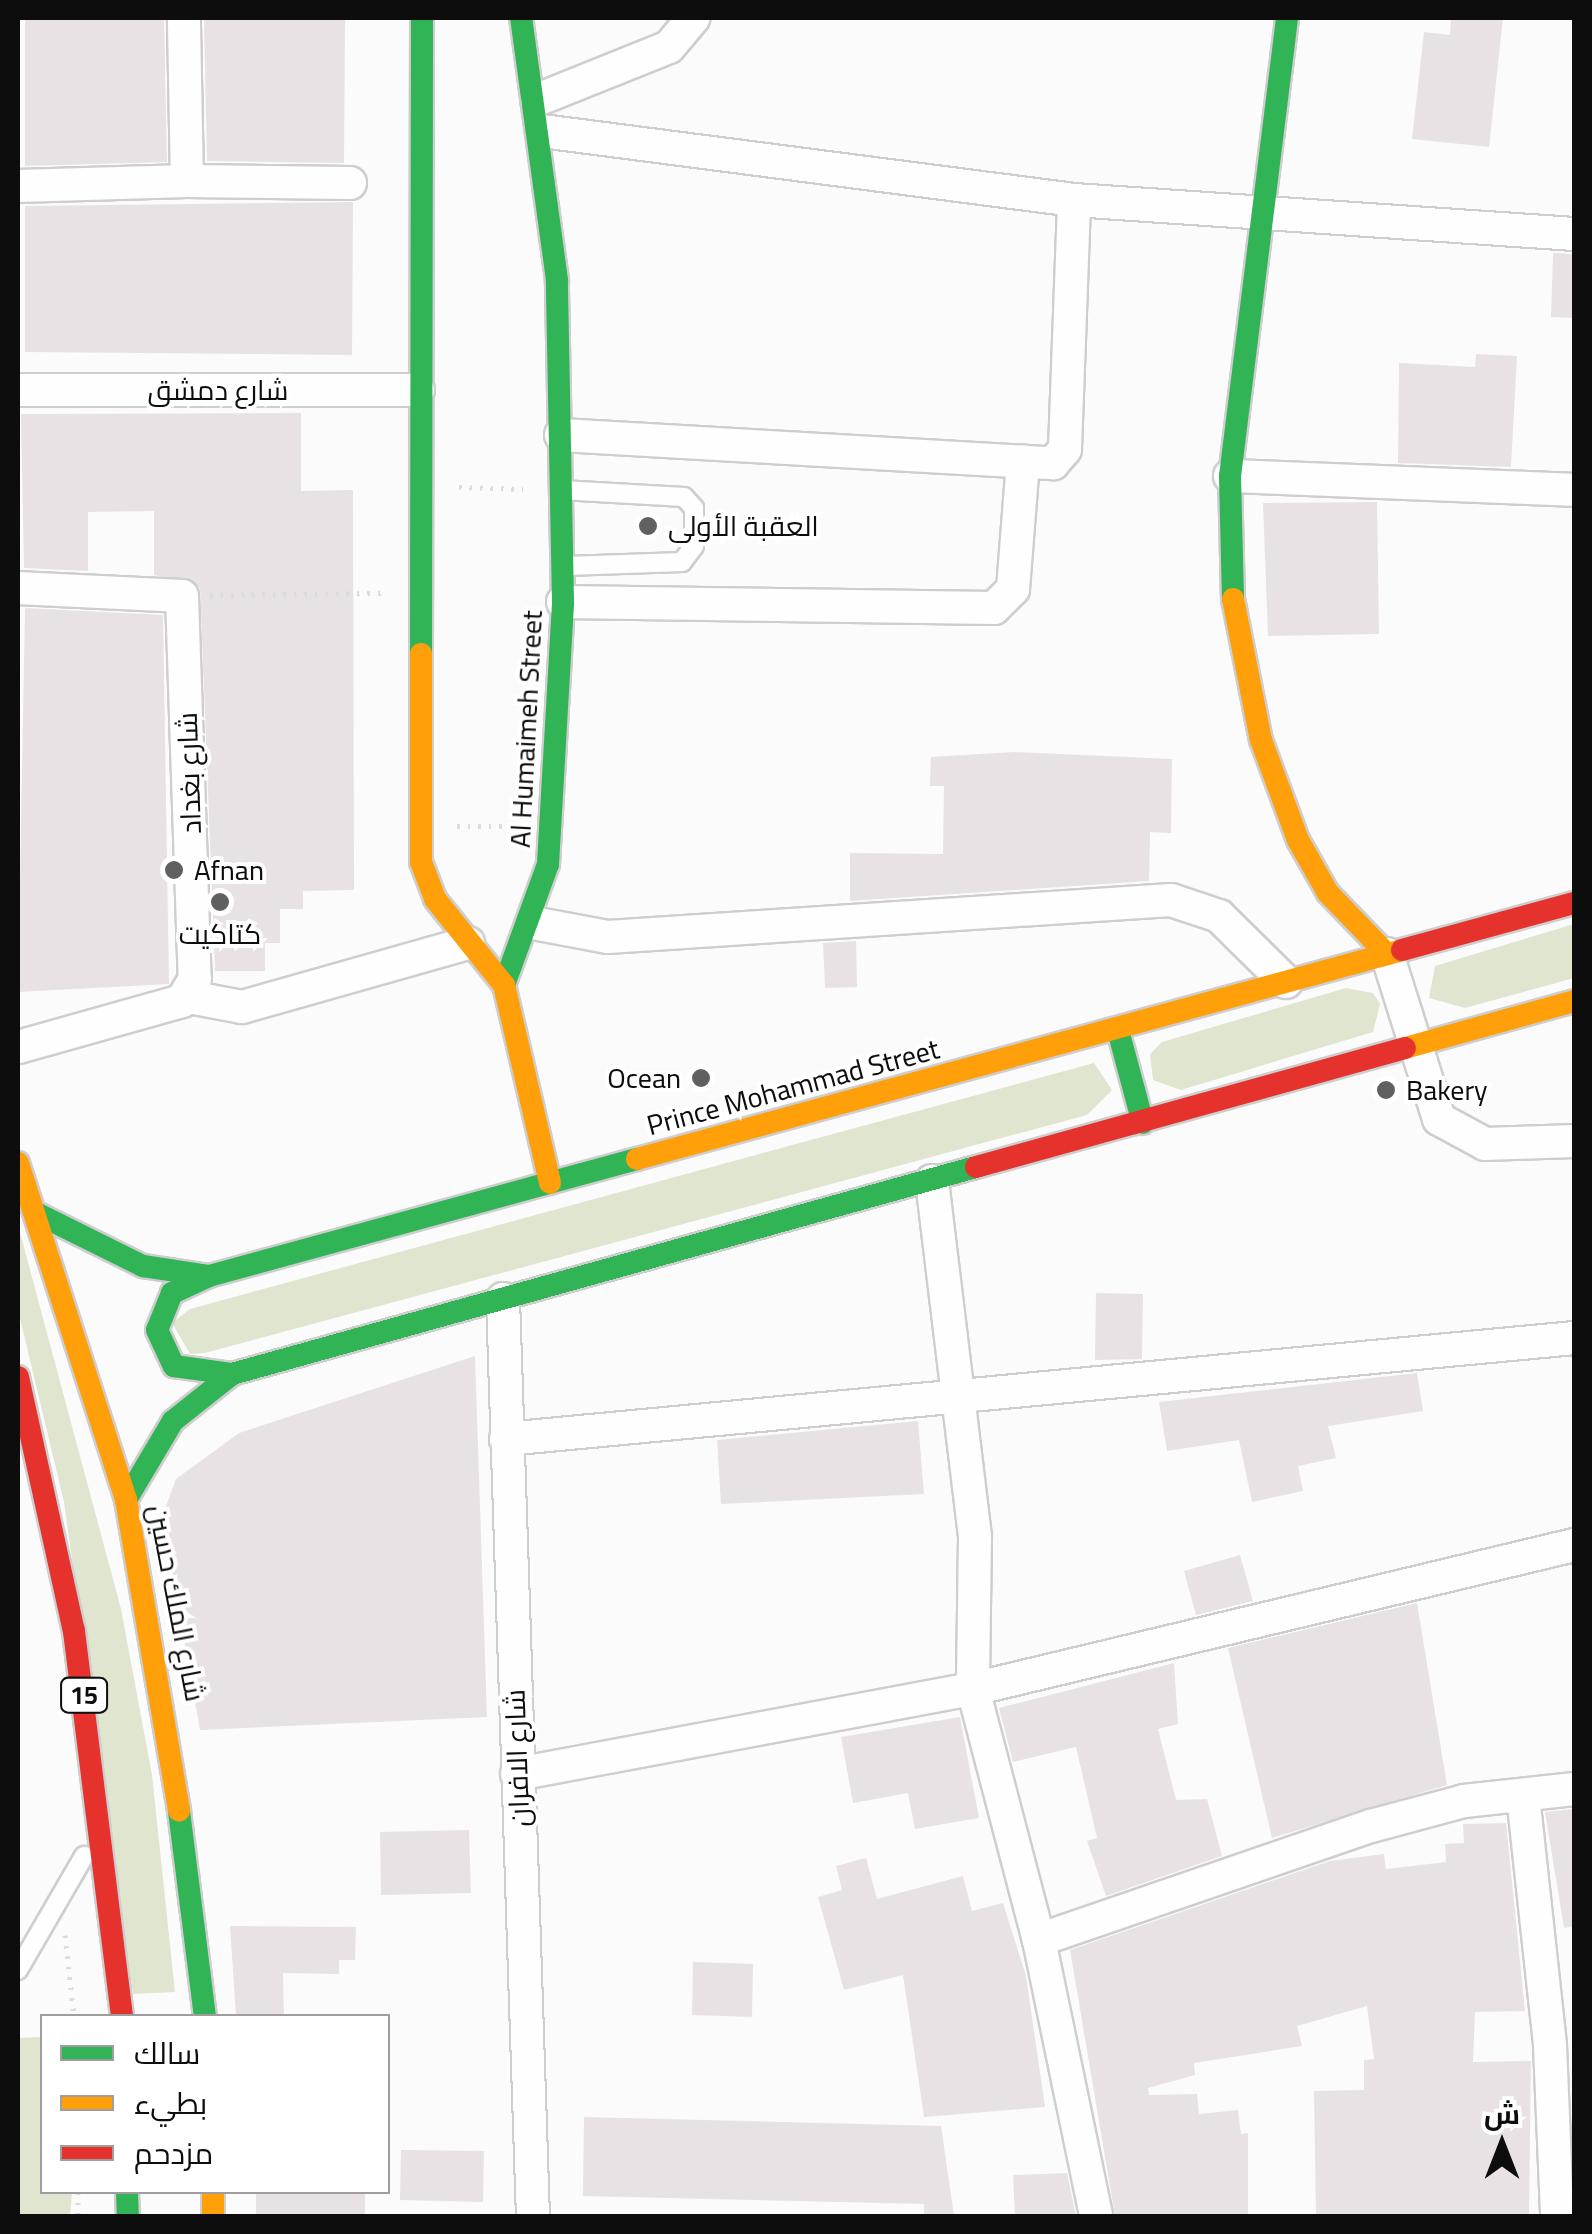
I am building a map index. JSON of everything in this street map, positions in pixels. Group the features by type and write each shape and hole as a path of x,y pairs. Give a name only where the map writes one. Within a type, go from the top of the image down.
{"main road":[{"path":"422,18 416,486 419,827 435,899 481,926 504,985 550,1183"},
{"name":"Al Humaimeh Street","path":"504,985 533,923 553,826 564,602 557,490 561,435 540,116 521,18"},
{"path":"1287,18 1230,476 1230,582 1261,740 1328,893 1387,954"},
{"path":"481,926 525,911 544,883"},
{"name":"Prince Mohammad Street","path":"34,1212 144,1266 209,1276 1574,903"},
{"path":"126,1500 173,1421 232,1374 1574,1001"},
{"path":"1118,1030 1144,1123"},
{"name":"شارع الملك حسين","path":"18,1162 126,1500 177,1767 202,2013"},
{"path":"209,1276 172,1293 156,1330 174,1366 232,1374"},
{"name":"15","path":"18,1378 74,1631 100,1814 122,2014"}],"street":[{"path":"184,18 187,181"},
{"path":"540,116 669,48 694,18"},
{"path":"540,116 1074,200 1574,228"},
{"path":"18,186 187,181 350,183"},
{"path":"561,435 1053,463 1065,448 1074,200"},
{"name":"شارع دمشق","path":"18,390 418,390"},
{"path":"564,602 994,608 1013,588 1023,461"},
{"path":"1230,476 1574,490"},
{"path":"18,588 182,596"},
{"name":"شارع بغداد","path":"182,596 190,997"},
{"path":"533,923 608,937 1172,900 1219,916 1286,982"},
{"path":"18,1047 190,997 242,1007 481,926"},
{"path":"1387,954 1439,1119 1462,1137 1574,1141"},
{"path":"932,1181 962,1396 976,1538 973,1689 1039,1940 1096,2216"},
{"name":"شارع الافران","path":"504,1299 533,2216"},
{"path":"506,1439 1574,1338"},
{"path":"517,1774 973,1689 1574,1544"},
{"path":"1039,1940 1371,1826 1574,1788"},
{"path":"1523,1796 1550,2046 1557,2216"}],"lane":[{"path":"557,490 684,497 694,508 694,546 682,562 560,566"},
{"path":"18,1970 62,1908 100,1814"}],"path":[{"path":"416,486 557,490"},
{"path":"182,596 416,592"},
{"path":"419,827 553,826"},
{"path":"62,1908 74,2014"}],"green space":[{"path":"1574,924 1574,978 1465,1008 1429,998 1435,966"},
{"path":"1346,988 1373,993 1380,1004 1373,1032 1181,1090 1153,1080 1150,1054 1162,1042"},
{"path":"1094,1063 1112,1090 1087,1115 205,1353 190,1354 172,1323 190,1309"},
{"path":"18,1225 121,1609 152,1775 175,1992 133,1994 64,1502 18,1310"},
{"path":"40,2037 40,2194 72,2194 70,2216 18,2216 18,2038"}],"building":[{"path":"25,18 164,18 167,162 25,166"},
{"path":"204,18 345,18 344,163 207,161"},
{"path":"1451,18 1503,18 1489,147 1412,139 1424,32 1450,35"},
{"path":"353,202 352,355 25,352 25,206"},
{"path":"1553,253 1574,254 1574,318 1551,317"},
{"path":"1476,354 1517,356 1511,467 1398,463 1399,363 1475,367"},
{"path":"301,413 301,491 353,490 354,890 303,891 303,909 280,909 280,943 265,943 265,971 215,971 200,587 154,575 154,511 88,512 88,571 24,568 21,414"},
{"path":"1377,502 1379,634 1268,636 1263,503"},
{"path":"25,608 163,615 169,984 18,992"},
{"path":"1014,752 1172,759 1171,833 1150,832 1149,881 850,901 850,853 943,854 944,786 930,786 931,757"},
{"path":"856,941 857,987 825,988 823,943"},
{"path":"1096,1293 1143,1294 1142,1359 1095,1360"},
{"path":"475,1356 487,1717 200,1730 162,1517 176,1479 239,1433"},
{"path":"1417,1373 1423,1411 1328,1426 1336,1458 1298,1466 1303,1491 1252,1502 1239,1440 1167,1451 1159,1402"},
{"path":"918,1421 924,1494 721,1504 717,1440"},
{"path":"1240,1555 1253,1601 1196,1615 1184,1571"},
{"path":"1417,1603 1447,1785 1272,1838 1228,1648"},
{"path":"1174,1663 1178,1724 1158,1729 1176,1800 1207,1799 1222,1856 1106,1896 1087,1841 1097,1838 1076,1747 1013,1762 999,1708"},
{"path":"960,1717 979,1818 915,1829 908,1793 853,1803 841,1737"},
{"path":"1574,1809 1574,1926 1564,1928 1545,1812"},
{"path":"1506,1823 1525,2011 1475,2012 1473,2062 1531,2061 1529,2216 1316,2216 1314,2091 1364,2090 1364,2060 1374,2059 1367,2006 1297,2026 1302,2046 1194,2063 1195,2075 1148,2088 1149,2095 1197,2094 1199,2114 1238,2110 1241,2134 1248,2133 1248,2216 1115,2216 1070,1950 1330,1861 1384,1854 1386,1869 1446,1862 1445,1844 1464,1843 1463,1824"},
{"path":"469,1830 471,1893 381,1895 380,1832"},
{"path":"866,1858 877,1899 963,1876 972,1911 1003,1903 1026,1976 1045,2107 924,2117 903,1975 844,1990 818,1897 842,1890 836,1866"},
{"path":"230,1926 356,1927 355,1960 339,1960 339,1974 283,1973 284,2014 236,2014"},
{"path":"693,1962 753,1964 752,2017 692,2015"},
{"path":"584,2117 941,2126 954,2216 924,2216 924,2204 583,2196"},
{"path":"401,2150 484,2151 483,2202 400,2200"},
{"path":"1067,2173 1076,2216 1015,2216 1013,2175"},
{"path":"256,2194 365,2194 365,2216 256,2216"}],"traffic: fast":[{"path":"421,654 422,18"},
{"path":"504,985 548,864 563,602 557,280 521,18"},
{"path":"1233,599 1230,476 1287,18"},
{"path":"1118,1030 1143,1123"},
{"path":"34,1212 143,1266 209,1276 637,1159"},
{"path":"126,1500 173,1421 232,1374 976,1167"},
{"path":"209,1276 172,1293 157,1330 174,1366 232,1374"},
{"path":"179,1811 205,2014"},
{"path":"127,2194 128,2216"}],"traffic: slow":[{"path":"1233,599 1261,740 1298,840 1328,893 1387,954"},
{"path":"421,654 421,862 435,899 504,985 550,1183"},
{"path":"637,1159 1402,950"},
{"path":"1405,1048 1574,1001"},
{"path":"18,1163 126,1500 179,1811"},
{"path":"213,2194 213,2216"}],"traffic: jam":[{"path":"1402,950 1574,903"},
{"path":"976,1167 1405,1048"},
{"path":"18,1377 74,1631 122,2014"}],"place":[{"name":"العقبة الأولى","path":"648,526"},
{"name":"Afnan","path":"174,870"},
{"name":"كتاكيت","path":"220,902"},
{"name":"Ocean","path":"701,1078"},
{"name":"Bakery","path":"1386,1090"}]}
